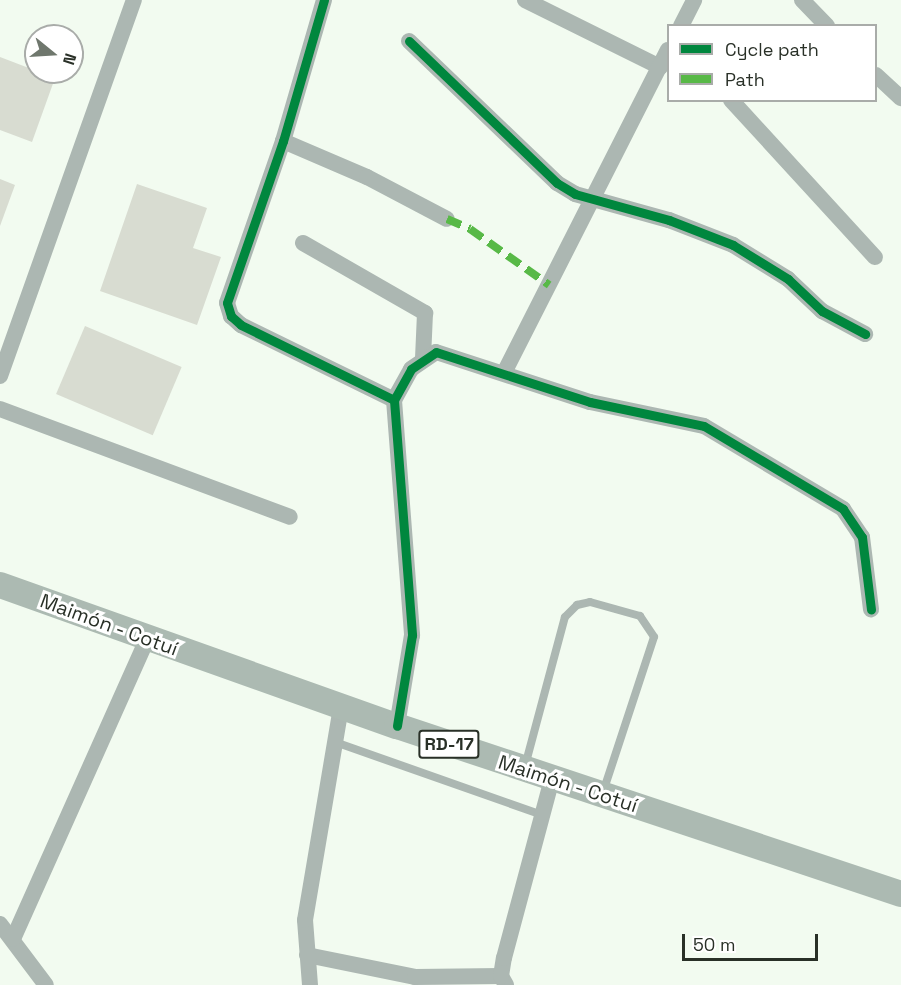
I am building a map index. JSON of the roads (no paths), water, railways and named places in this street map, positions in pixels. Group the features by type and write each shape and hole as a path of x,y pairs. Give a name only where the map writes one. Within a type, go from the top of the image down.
{"main road":[{"name":"Maimón - Cotuí","path":"0,585 147,640 341,707 901,894"}],"street":[{"path":"0,376 134,0"},
{"path":"324,0 283,141 227,303 231,316 241,325 394,400"},
{"path":"525,0 660,68"},
{"path":"682,24 694,0"},
{"path":"802,0 825,24"},
{"path":"409,41 557,183 592,200 669,220 733,245 788,279 822,311 865,334"},
{"path":"505,371 667,53"},
{"path":"877,76 901,98"},
{"path":"733,102 875,257"},
{"path":"283,141 366,177 447,219"},
{"path":"303,243 425,313 423,359"},
{"path":"398,726 412,635 394,400 411,369 436,352 505,371 590,402 704,426 843,509 862,537 871,609"},
{"path":"0,409 290,517"},
{"path":"13,939 147,640"},
{"path":"310,985 305,920 341,707"},
{"path":"307,956 416,981 504,981 552,779"},
{"path":"0,924 46,985"}],"lane":[{"path":"524,769 565,617 577,605 590,602 640,616 654,637 602,796"},
{"path":"335,742 542,815"}]}
